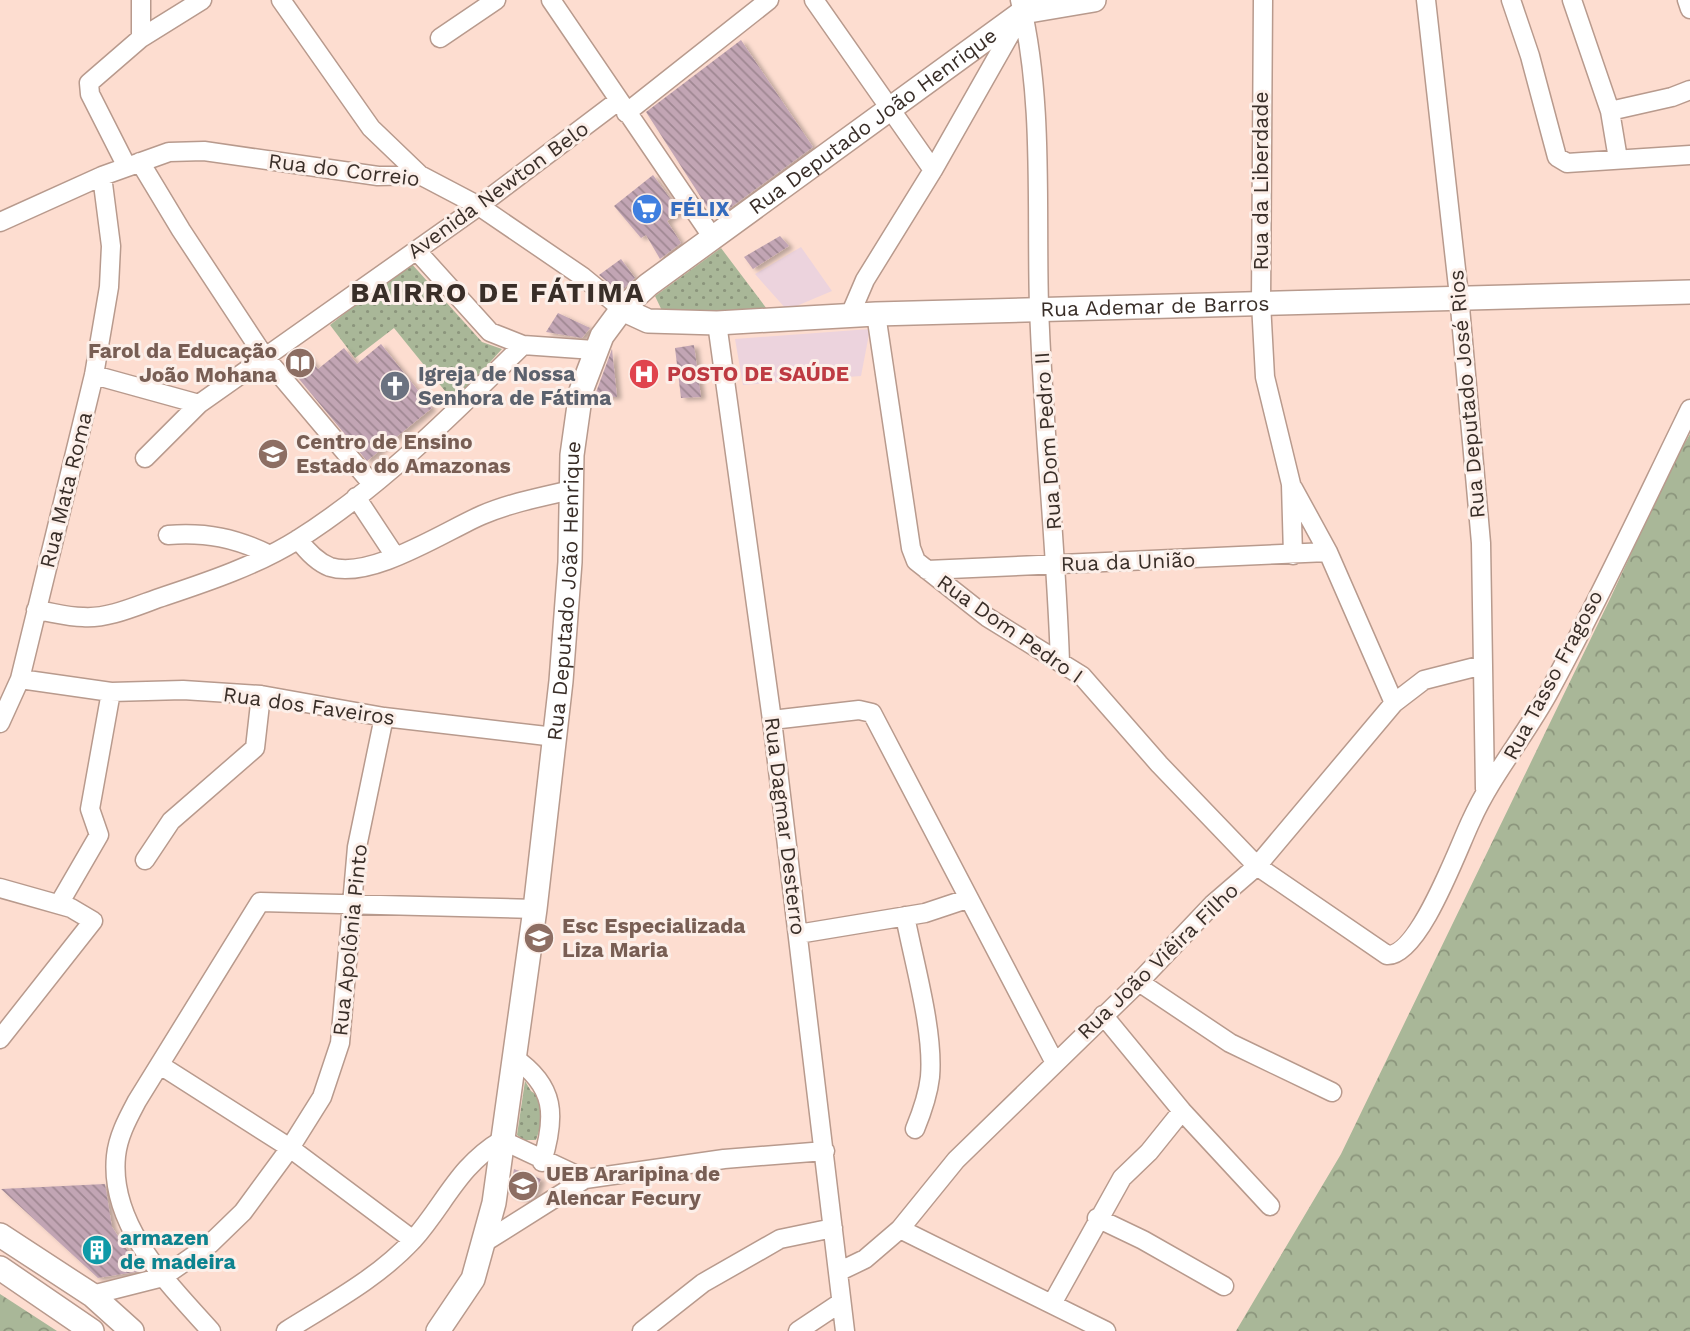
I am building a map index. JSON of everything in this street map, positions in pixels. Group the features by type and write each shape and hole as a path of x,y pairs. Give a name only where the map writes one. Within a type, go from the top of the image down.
{"main road":[{"name":"Rua Deputado João Henrique","path":"438,1331 473,1279 494,1203 535,909 555,737 570,562 575,421 594,350 622,309 648,285 1021,6 1094,0"},
{"name":"Rua Ademar de Barros","path":"622,309 648,321 717,323 876,314 1459,296 1690,292"},
{"path":"0,1223 7,1239 92,1295 132,1331"},
{"path":"0,1268 92,1331"}],"street":[{"path":"141,0 141,38"},
{"path":"202,0 141,38 93,77 88,89 134,164 264,356 372,484"},
{"path":"281,0 371,128 421,175"},
{"path":"440,38 496,0"},
{"path":"551,0 713,238"},
{"name":"Avenida Newton Belo","path":"145,458 200,404 264,356 622,107 769,0"},
{"path":"814,0 933,170"},
{"name":"Rua da Liberdade","path":"1262,0 1261,303 1265,377 1291,484 1293,555"},
{"name":"Rua Deputado José Rios","path":"1426,0 1459,296 1481,543 1485,789"},
{"path":"1511,0 1556,158 1567,163 1690,155"},
{"path":"1572,0 1610,111 1618,159"},
{"path":"1687,0 1690,9"},
{"path":"850,315 865,280 933,170 1021,6"},
{"name":"Rua Dom Pedro II","path":"1021,6 1034,66 1039,310 1056,565 1059,662"},
{"path":"1610,111 1681,99 1690,90"},
{"name":"Rua do Correio","path":"0,222 102,176 169,152 204,151 326,171 378,176 421,175 479,206 583,277 622,309"},
{"name":"Rua Mata Roma","path":"0,723 20,679 94,375 109,287 111,246 102,176"},
{"path":"416,250 480,324 500,337 523,345 594,350"},
{"name":"Rua Dom Pedro I","path":"876,314 911,548 916,561 987,617 1082,676 1159,764 1257,866 1380,951"},
{"name":"Rua Dagmar Desterro","path":"717,323 772,720 845,1331"},
{"path":"36,610 85,618 114,613 194,586 270,555 298,539 372,484 442,425 523,345"},
{"path":"94,375 200,404"},
{"name":"Rua Tasso Fragoso","path":"1380,951 1387,955 1401,953 1423,924 1485,789 1503,768 1550,690 1690,409"},
{"name":"Rua da Liberdade","path":"1291,484 1328,552 1394,703"},
{"path":"298,539 318,560 339,569 365,566 427,544 482,515 571,490"},
{"path":"356,496 395,556"},
{"path":"168,535 195,533 228,537 270,555"},
{"name":"Rua da União","path":"926,570 1328,552"},
{"name":"Rua João Viêira Filho","path":"838,1272 865,1259 900,1229 956,1160 1054,1061 1139,982 1213,904 1257,866 1394,703 1424,680 1483,665"},
{"name":"Rua dos Faveiros","path":"20,679 111,692 183,690 261,695 384,717 555,737"},
{"path":"59,904 99,835 90,809 111,692"},
{"path":"145,860 156,839 171,821 255,748 261,695"},
{"path":"772,720 859,710 872,713 1054,1061"},
{"name":"Rua Apolônia Pinto","path":"92,1295 163,1277 210,1244 243,1212 290,1148 322,1097 340,1043 358,847 384,717"},
{"path":"0,888 59,904 93,921 0,1039"},
{"path":"798,934 905,916 967,899"},
{"path":"211,1331 163,1277 132,1230 118,1192 116,1156 124,1125 260,902 535,909"},
{"path":"905,916 925,1021 930,1073 925,1102 915,1129"},
{"path":"1139,982 1230,1043 1332,1092"},
{"path":"1103,1015 1182,1111 1270,1206"},
{"path":"513,1057 533,1073 548,1096 551,1133 542,1162"},
{"path":"160,1065 290,1148 413,1240"},
{"path":"1053,1302 1097,1218 1122,1178 1149,1152 1182,1111"},
{"path":"286,1331 382,1268 413,1240 468,1164 502,1140 542,1162 585,1179"},
{"path":"485,1242 585,1179 724,1159 825,1151"},
{"path":"1097,1218 1143,1240 1224,1286"},
{"path":"642,1331 667,1308 703,1283 780,1239 833,1228"},
{"path":"900,1229 1053,1302 1106,1331"},
{"path":"798,1331 840,1303"}],"shaded area":[{"path":"801,247 832,291 787,310 755,274"},
{"path":"870,329 861,376 743,385 735,339"}],"green space":[{"path":"721,248 770,313 665,317 655,296"},
{"path":"410,262 482,342 502,349 447,410 444,406 445,391 394,328 355,358 330,325"},
{"path":"1690,434 1690,1331 1236,1331 1341,1154 1610,599 1671,467"},
{"path":"525,1081 531,1091 541,1098 543,1119 536,1140 524,1140 517,1135"},
{"path":"0,1294 57,1331 0,1331"}],"building":[{"path":"741,40 813,147 715,219 646,112"},
{"name":"FÉLIX","path":"653,175 680,212 667,221 681,243 660,259 646,235 641,238 614,206"},
{"path":"780,236 789,246 753,269 744,257"},
{"path":"621,259 635,278 620,292 599,275"},
{"path":"558,313 590,328 582,338 546,332"},
{"path":"381,344 432,408 367,461 285,362 301,348 318,369 344,348 357,364"},
{"path":"694,345 701,397 681,398 675,348"},
{"path":"612,349 617,397 594,396 595,395"},
{"name":"UEB Araripina de Alencar Fecury","path":"514,1169 541,1179 534,1198 529,1201 509,1194"},
{"name":"armazen de madeira","path":"105,1184 112,1227 141,1271 98,1278 1,1189"}],"place":[{"name":"FÉLIX","path":"647,209"},
{"name":"Farol da Educação João Mohana","path":"300,363"},
{"name":"POSTO DE SAÚDE","path":"644,374"},
{"name":"Igreja de Nossa Senhora de Fátima","path":"395,386"},
{"name":"Centro de Ensino Estado do Amazonas","path":"273,454"},
{"name":"Esc Especializada Liza Maria","path":"539,938"},
{"name":"UEB Araripina de Alencar Fecury","path":"523,1186"},
{"name":"armazen de madeira","path":"97,1250"}],"district":[{"name":"BAIRRO DE FÁTIMA","path":"498,292"}]}
